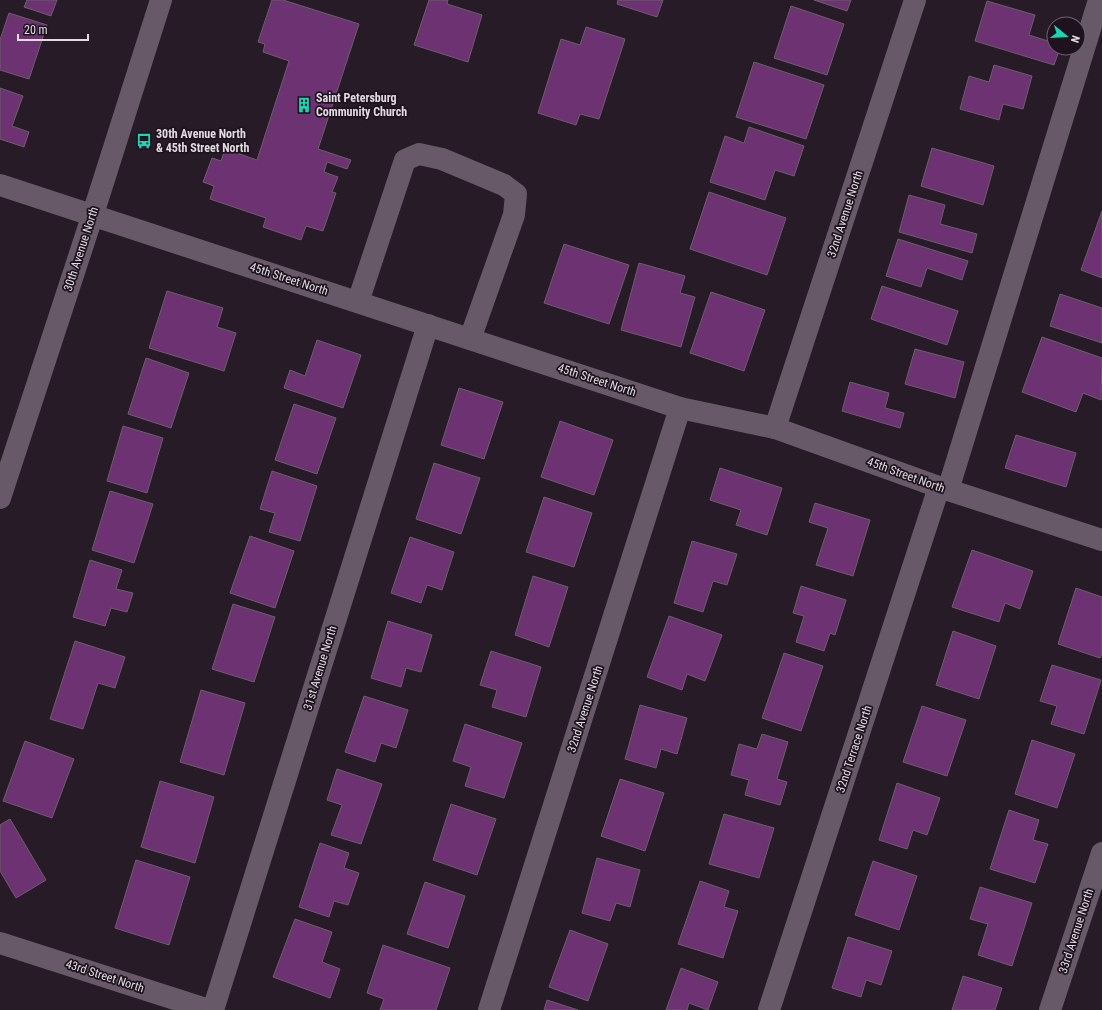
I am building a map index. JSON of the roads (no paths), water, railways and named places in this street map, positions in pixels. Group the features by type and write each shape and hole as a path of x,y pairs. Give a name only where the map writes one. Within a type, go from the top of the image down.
{"street":[{"name":"30th Avenue North","path":"0,498 161,0"},
{"name":"32nd Avenue North","path":"775,428 916,0"},
{"name":"32nd Terrace North","path":"769,1010 943,489 1100,0"},
{"path":"358,302 405,160 419,154 442,159 504,185 516,194 514,215 470,339"},
{"name":"45th Street North","path":"0,184 680,408 775,428 943,489 1102,540"},
{"name":"31st Avenue North","path":"213,1010 428,325"},
{"name":"32nd Avenue North","path":"489,1010 680,408"},
{"name":"33rd Avenue North","path":"1050,1010 1102,853"},
{"name":"43rd Street North","path":"0,943 209,1010"}],"place":[{"name":"Saint Petersburg Community Church","path":"304,105"},
{"name":"30th Avenue North & 45th Street North","path":"144,141"}]}
